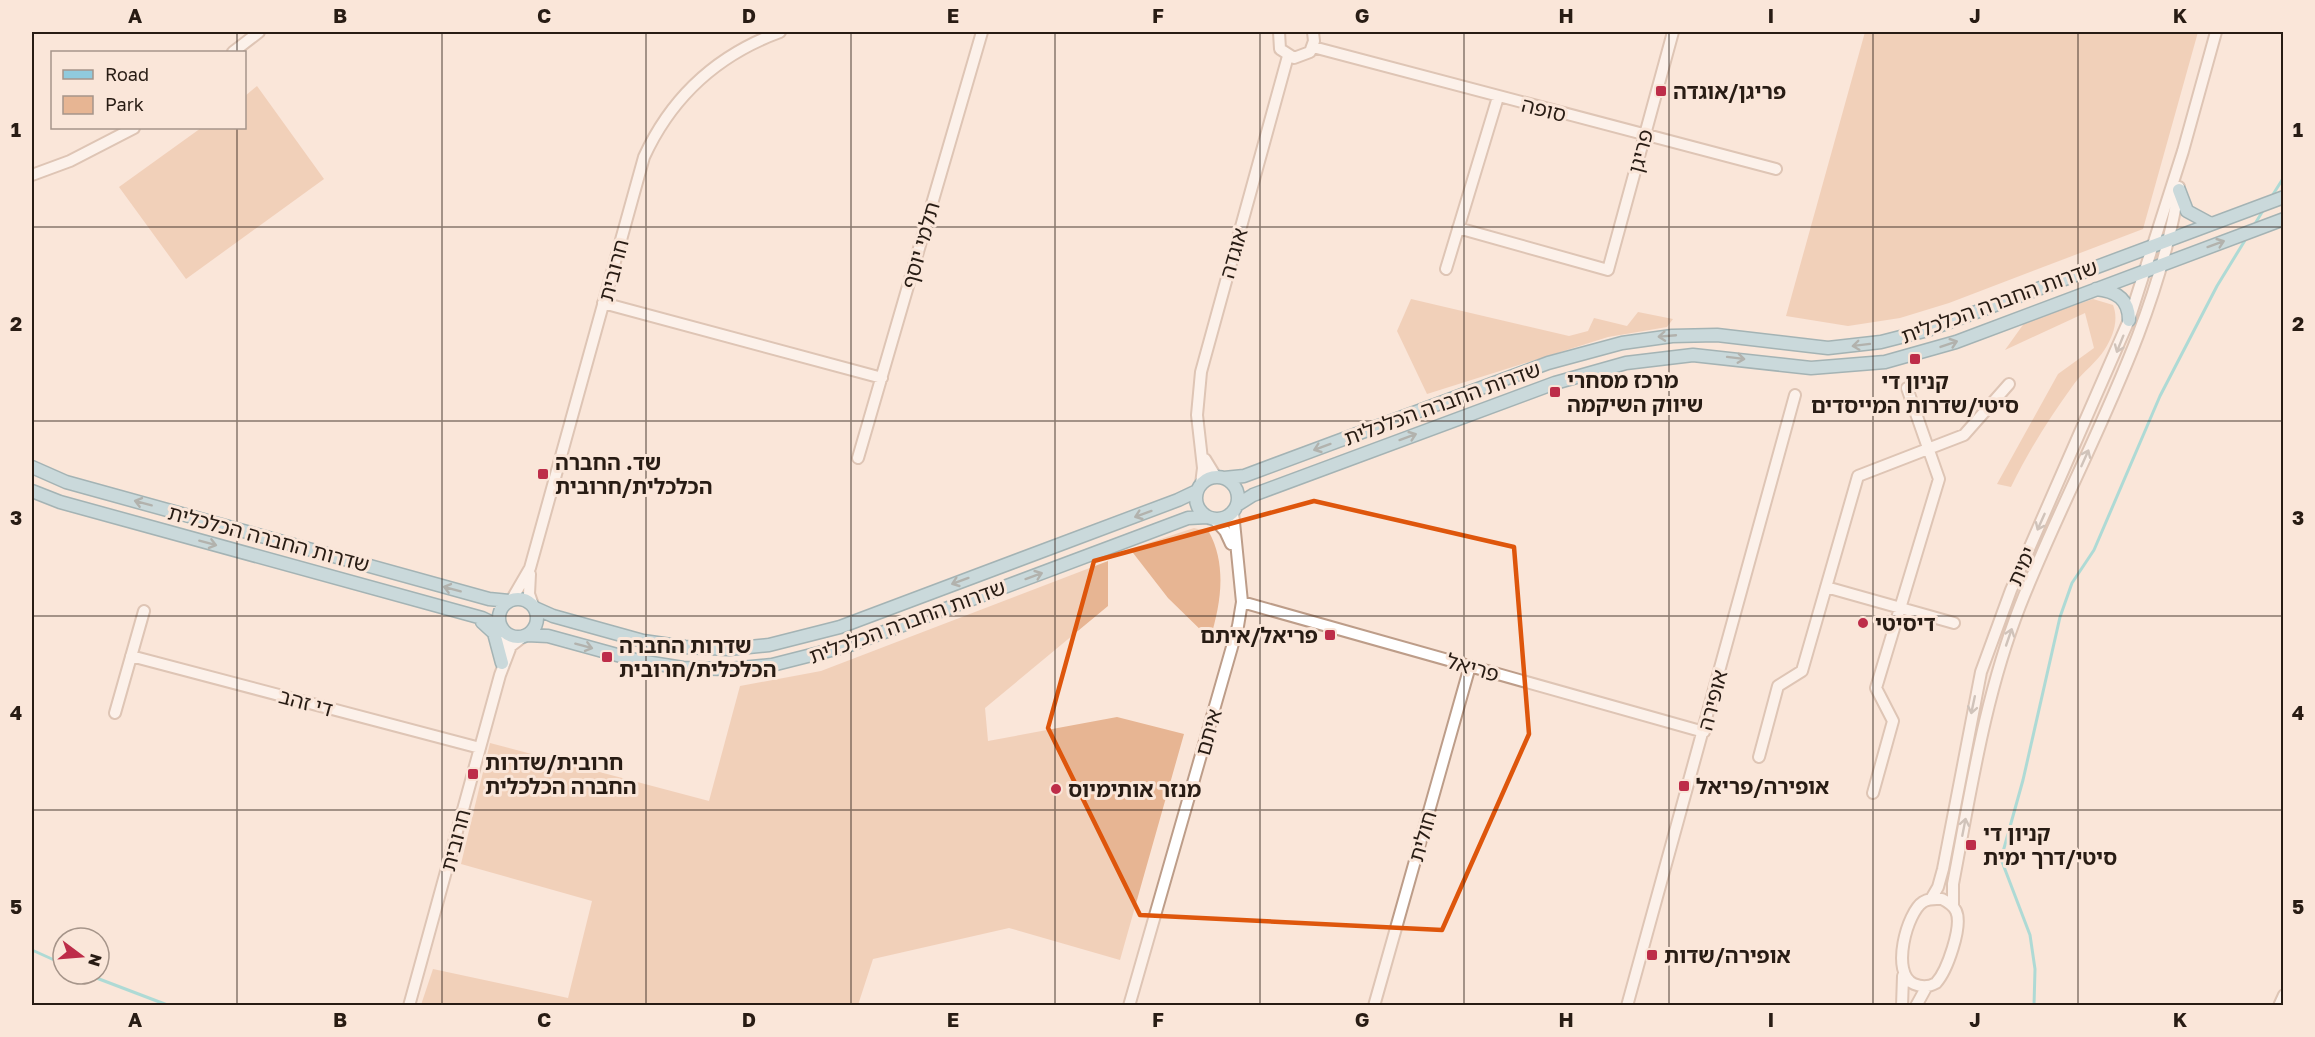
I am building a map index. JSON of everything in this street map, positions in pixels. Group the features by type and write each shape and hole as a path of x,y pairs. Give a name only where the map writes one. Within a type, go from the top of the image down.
{"main road":[{"path":"2179,190 2187,210 2211,224"},
{"name":"שדרות החברה הכלכלית","path":"1220,477 1244,476 1548,363 1598,348 1645,338 1693,334 1812,347 1881,342 1949,323 2283,197"},
{"name":"שדרות החברה הכלכלית","path":"1235,509 1264,490 1544,387 1603,368 1648,358 1693,355 1811,368 1884,362 1956,342 2283,219"},
{"path":"2095,288 2113,292 2123,298 2129,311 2129,320"},
{"name":"שדרות החברה הכלכלית","path":"32,467 66,482 489,599 511,600"},
{"path":"1220,477 1234,486 1235,509 1227,517 1210,518 1196,503 1199,488 1220,477"},
{"name":"שדרות החברה הכלכלית","path":"534,607 553,616 665,645 729,649 769,645 840,627 1186,497 1199,488"},
{"name":"שדרות החברה הכלכלית","path":"32,491 60,502 468,614 503,629"},
{"name":"שדרות החברה הכלכלית","path":"526,635 548,636 639,661 682,668 730,669 772,665 847,646 1188,518 1210,518"},
{"path":"524,599 534,607 536,626 526,635 513,636 503,629 501,609 511,600 524,599"},
{"path":"468,614 494,633 501,669"}],"street":[{"path":"234,51 259,32"},
{"name":"חרובית","path":"534,607 529,594 530,568 644,157 667,115 698,79 718,63 780,32"},
{"name":"תלמי יוסף","path":"858,458 982,32"},
{"path":"1278,32 1280,49 1288,56 1300,57 1313,47 1312,32"},
{"name":"פריגן","path":"1458,228 1608,270 1673,32"},
{"path":"2183,151 2216,32"},
{"name":"סופה","path":"1313,47 1776,170"},
{"name":"אוגדה","path":"1199,488 1202,452 1197,414 1201,372 1288,56"},
{"path":"1446,269 1498,97"},
{"path":"32,175 89,152 132,129"},
{"name":"ימית","path":"1927,986 1941,978 1958,922 1953,905 1953,884 1980,745 2000,663 2038,563 2121,375 2161,264 2179,190 2183,151"},
{"name":"ימית","path":"1904,975 1901,961 1915,913 1923,902 1931,899 1940,881 1974,699 1989,648 2011,590 2129,320 2183,151"},
{"path":"603,303 882,378"},
{"path":"1759,757 1778,686 1802,671 1858,476 1964,435 2009,384"},
{"path":"1873,793 1893,722 1876,688 1939,479 1907,388"},
{"name":"אופירה","path":"1627,1005 1795,395"},
{"name":"אוגדה","path":"1202,452 1220,477"},
{"name":"איתם","path":"1129,1005 1238,626 1242,602 1237,561 1235,509"},
{"name":"איתם","path":"1210,518 1225,531 1237,561"},
{"name":"חרובית","path":"511,600 530,568"},
{"path":"1826,587 1954,623"},
{"name":"פריאל","path":"1242,602 1704,732"},
{"path":"115,713 144,611"},
{"name":"חרובית","path":"501,669 503,629"},
{"name":"חרובית","path":"409,1005 501,669 511,646 526,635"},
{"name":"די זהב","path":"131,656 480,748"},
{"name":"חולית","path":"1374,1005 1470,666"},
{"path":"1931,899 1941,899 1953,905"},
{"path":"1904,975 1911,983 1927,986 1916,1005"},
{"path":"1902,1005 1904,975"},
{"path":"2279,1005 2283,995"}],"highlighted area":[{"path":"1314,501 1514,547 1529,734 1442,930 1140,915 1048,728 1094,561"}],"green space":[{"path":"1865,32 2198,32 2143,229 1949,303 1900,318 1848,326 1786,316"},
{"path":"257,86 324,179 186,279 119,187 200,129 246,129 246,95"},
{"path":"1411,299 1569,336 1588,331 1594,318 1627,326 1638,312 1673,319 1667,327 1608,337 1427,394 1397,331"},
{"path":"2093,299 2113,305 2115,311 2113,333 2108,344 2102,354 2074,384 2057,409 2011,487 1997,484 2058,374 2094,348 2085,313 2005,350 2025,322"},
{"path":"1194,528 1209,532 1215,545 1220,571 1217,612 1210,639 1168,598 1130,549"},
{"path":"1108,561 1108,606 985,708 988,741 1117,717 1184,734 1120,960 1009,928 873,959 858,1005 421,1005 433,969 568,998 592,901 461,864 490,743 709,801 740,686 821,671"}],"waterway":[{"path":"2272,196 2284,177"},
{"path":"2253,227 2264,209"},
{"path":"2034,1006 2035,969 2030,935 2001,859 2023,780 2060,617 2072,583 2094,550 2160,396 2217,286 2247,237"},
{"path":"32,950 51,959"},
{"path":"111,984 170,1006"}],"place":[{"name":"פריגן/אוגדה","path":"1661,91"},
{"name":"קניון די סיטי/שדרות המייסדים","path":"1915,359"},
{"name":"מרכז מסחרי שיווק השיקמה","path":"1555,392"},
{"name":"שד. החברה הכלכלית/חרובית","path":"543,474"},
{"name":"דיסיטי","path":"1863,623"},
{"name":"פריאל/איתם","path":"1330,635"},
{"name":"שדרות החברה הכלכלית/חרובית","path":"607,657"},
{"name":"חרובית/שדרות החברה הכלכלית","path":"473,774"},
{"name":"אופירה/פריאל","path":"1684,786"},
{"name":"מנזר אותימיוס","path":"1056,789"},
{"name":"קניון די סיטי/דרך ימית","path":"1971,845"},
{"name":"אופירה/שדות","path":"1652,955"}]}
